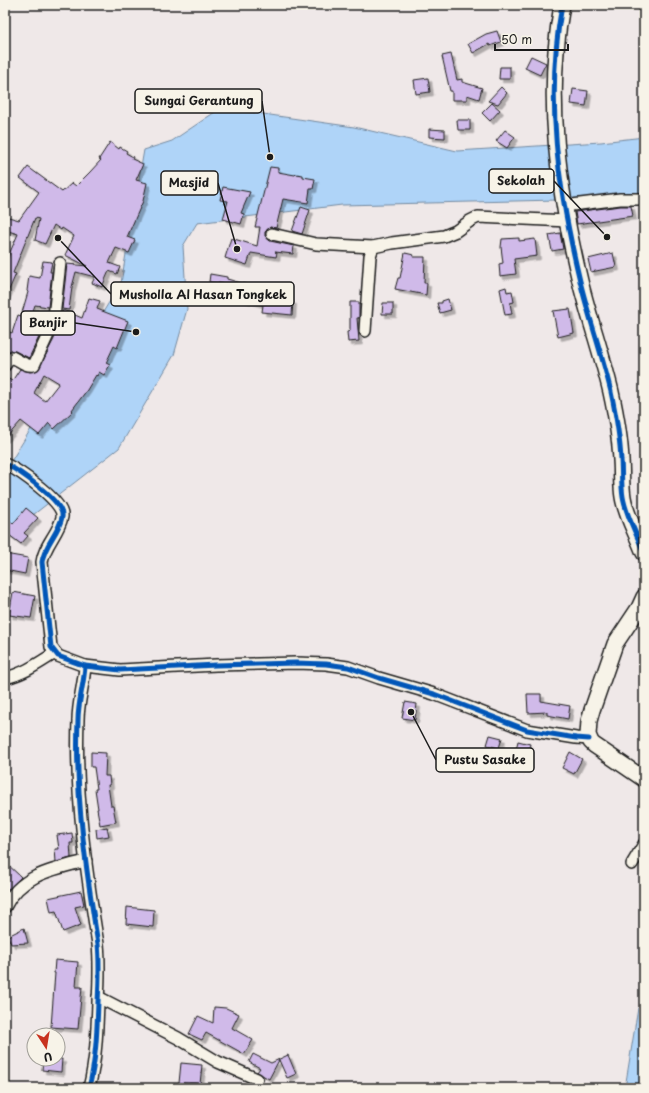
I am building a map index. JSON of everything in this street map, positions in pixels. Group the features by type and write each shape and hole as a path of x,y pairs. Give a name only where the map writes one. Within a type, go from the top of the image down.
{"street":[{"path":"562,5 558,28 554,74 554,124 559,170 565,210 580,282 619,427 622,496 644,553"},
{"path":"272,234 316,244 373,247 444,236 456,231 478,217 565,210 620,199 644,200"},
{"path":"365,331 370,256 373,247"},
{"path":"5,365 12,357 26,365 34,365 47,337 54,317 60,263"},
{"path":"9,466 58,503 62,513 59,526 45,550 42,562 51,647 55,653 69,660 85,666 120,670 296,663 326,664 348,667 379,678 434,694 527,730 589,739"},
{"path":"644,597 639,608 615,644 592,710 589,721 588,735 589,739 594,745 644,779"},
{"path":"5,678 16,676 28,671 55,653"},
{"path":"85,666 78,719 81,817 99,956 95,1059 89,1088"},
{"path":"632,864 644,844"},
{"path":"5,908 10,898 23,883 41,874 86,861"},
{"path":"98,997 178,1038 218,1062 257,1079"}],"water":[{"path":"221,108 354,127 457,151 601,142 644,137 644,198 342,205 197,223 183,246 187,309 174,355 119,448 15,529 5,530 5,471 121,283 144,150 172,141"},
{"path":"644,1002 644,1088 625,1088 638,1008"}],"building":[{"path":"497,31 501,42 490,46 489,44 473,53 468,44 486,34"},
{"path":"451,54 457,80 462,79 462,82 482,88 479,99 467,95 467,100 452,100 452,91 450,91 442,56"},
{"path":"531,56 546,63 540,75 525,68"},
{"path":"500,67 510,67 510,79 499,79"},
{"path":"428,78 430,92 416,94 414,80"},
{"path":"501,87 507,93 498,104 488,101"},
{"path":"573,89 588,91 586,106 571,104"},
{"path":"492,103 500,110 490,121 482,113"},
{"path":"457,120 470,120 470,130 458,130"},
{"path":"429,129 445,130 445,138 429,137"},
{"path":"505,130 515,137 507,148 496,141"},
{"path":"110,142 119,149 120,147 127,151 126,153 133,157 132,159 143,164 136,180 147,183 143,201 127,237 135,240 129,253 116,248 109,263 120,267 117,274 109,271 102,287 92,283 95,277 76,272 72,287 69,310 62,309 67,264 87,266 65,255 74,236 62,228 61,230 54,225 45,244 35,240 39,219 35,218 13,273 16,274 5,299 5,266 18,234 5,230 5,216 19,220 39,192 20,178 28,167 62,192 72,183 76,186 90,172 101,160 99,159"},
{"path":"270,167 278,168 278,172 303,175 303,177 315,179 313,189 310,189 308,203 283,199 276,228 270,227 265,232 265,236 270,241 294,246 293,254 275,252 277,253 276,257 251,253 247,265 225,258 231,238 257,246 260,227 255,227"},
{"path":"223,187 250,192 241,213 244,214 241,224 223,219 228,201 220,200"},
{"path":"631,206 633,216 577,224 575,212"},
{"path":"301,207 310,210 302,234 292,231"},
{"path":"560,233 563,249 552,251 549,235"},
{"path":"519,238 519,241 535,239 537,256 514,259 516,274 500,276 499,264 503,263 501,247 502,239"},
{"path":"405,253 414,255 413,257 425,257 424,283 427,283 426,295 395,289 398,278 400,278"},
{"path":"613,253 616,267 591,272 588,259"},
{"path":"43,261 52,262 48,307 35,305 26,331 39,337 29,358 15,351 5,351 5,345 10,332 12,333 18,315 21,316 28,292 29,276 40,278"},
{"path":"210,274 227,277 227,279 255,287 252,297 293,301 292,315 262,312 263,305 230,296 230,298 222,296 225,284 209,282"},
{"path":"506,287 507,292 512,291 514,302 510,303 512,314 505,315 500,289"},
{"path":"89,298 100,301 97,309 128,321 117,348 114,346 106,363 110,365 104,375 99,372 97,376 96,375 72,410 73,411 54,429 49,423 39,435 21,421 5,439 5,377 12,381 20,369 30,372 38,370 54,339 63,310 82,318","holes":["44,374 59,383 45,401 34,393"]},
{"path":"448,299 451,310 440,313 437,303 442,303 442,301"},
{"path":"350,302 359,302 359,318 357,318 359,341 348,342 347,332 350,331"},
{"path":"383,303 393,303 393,314 382,314"},
{"path":"570,309 574,333 558,337 553,311"},
{"path":"26,508 38,518 24,533 28,536 21,544 5,532 5,525 9,520 13,524"},
{"path":"5,554 28,558 25,574 5,570"},
{"path":"13,592 35,596 31,618 9,615"},
{"path":"527,694 541,694 541,701 570,706 568,719 547,715 547,712 528,713"},
{"path":"405,702 417,704 415,720 402,718"},
{"path":"490,735 502,738 499,748 487,745"},
{"path":"518,741 530,744 524,769 512,766"},
{"path":"91,752 106,753 105,776 109,776 110,785 108,785 111,806 113,806 116,822 100,825 97,809 95,789 97,789 94,767 91,767"},
{"path":"570,752 582,759 574,774 562,768"},
{"path":"107,827 109,836 97,838 96,829"},
{"path":"72,833 73,843 70,843 71,858 56,862 55,849 59,849 57,835"},
{"path":"5,862 21,877 9,889 5,886"},
{"path":"81,891 84,905 75,907 81,925 63,932 56,911 51,912 48,898"},
{"path":"127,907 154,910 153,927 126,924"},
{"path":"24,928 28,943 11,944 8,936"},
{"path":"55,960 78,962 76,987 82,987 78,1029 51,1027"},
{"path":"214,1007 226,1008 239,1014 232,1028 253,1040 244,1054 206,1033 202,1040 189,1034 198,1016 213,1023"},
{"path":"253,1054 271,1063 288,1055 296,1074 287,1078 279,1060 269,1079 257,1072 260,1068 249,1062"},
{"path":"181,1063 202,1065 200,1084 179,1083"},
{"path":"42,1067 61,1067 61,1072 42,1070"}],"cycle path":[{"path":"562,5 557,40 554,109 560,178 572,247 580,281 615,409 620,443 624,504 644,553"},
{"path":"5,464 40,487 49,495 61,511 62,517 60,523 43,556 42,562 51,647 58,656 85,666 78,713 78,776 82,832 98,944 99,966 96,1046 89,1088"},
{"path":"85,666 120,670 296,663 326,664 348,667 379,678 434,694 527,730 589,739"}],"place":[{"name":"Sungai Gerantung","path":"270,157"},
{"name":"Sekolah","path":"607,237"},
{"name":"Musholla Al Hasan Tongkek","path":"58,238"},
{"name":"Masjid","path":"237,249"},
{"name":"Banjir","path":"136,332"},
{"name":"Pustu Sasake","path":"411,712"}]}
